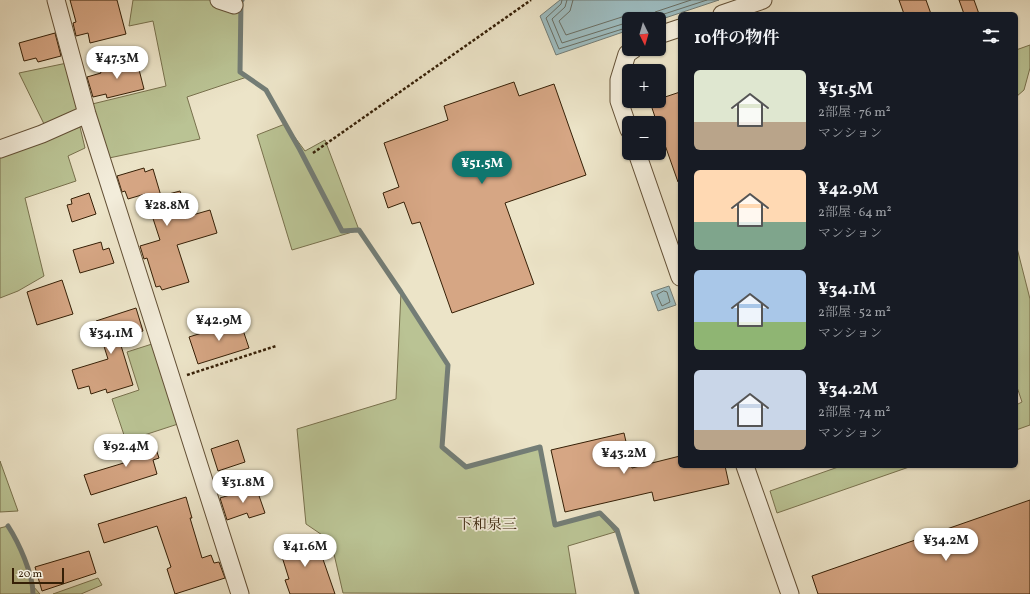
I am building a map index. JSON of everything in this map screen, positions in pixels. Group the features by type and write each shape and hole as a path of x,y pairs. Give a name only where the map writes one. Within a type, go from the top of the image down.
{"street":[{"path":"56,0 87,114 240,594"},
{"path":"728,12 763,0"},
{"path":"666,33 678,29"},
{"path":"624,116 619,101 619,80 626,56"},
{"path":"0,149 42,134 87,114"},
{"path":"639,160 678,271"},
{"path":"746,468 790,594"}],"path":[{"path":"313,153 531,0"},
{"path":"172,380 276,346"}],"green space":[{"path":"133,0 241,0 240,72 247,77 187,97 200,139 109,158 91,108 45,126 19,73 67,63 80,107 166,86 153,21 129,26"},
{"path":"1030,45 1030,68 1024,90 1018,95 1018,49"},
{"path":"285,124 305,151 325,140 359,230 292,250 257,135"},
{"path":"80,127 85,148 68,156 76,181 25,198 44,276 18,291 0,298 0,158"},
{"path":"1018,252 1030,299 1030,425 1018,429 1018,404 1022,402 1018,390"},
{"path":"401,292 448,365 442,447 466,467 540,447 555,525 600,513 615,532 568,546 576,594 343,593 331,541 306,524 297,429 396,399"},
{"path":"152,344 178,424 126,441 112,399 139,390 127,352"},
{"path":"0,461 18,511 0,512"},
{"path":"835,468 906,468 777,513 770,491"},
{"path":"8,526 18,541 33,586 40,594 0,594 0,528"},
{"path":"98,578 102,585 81,594 53,594"}],"water":[{"path":"560,0 719,0 683,12 678,12 678,14 666,18 666,12 622,12 622,32 556,55 540,16"},
{"path":"669,286 676,305 658,311 651,292"}],"building":[{"path":"70,0 117,0 126,34 90,43 88,33 76,36 73,23 76,22"},
{"path":"899,0 926,0 930,12 903,12"},
{"path":"959,0 974,0 978,12 963,12"},
{"path":"55,33 61,56 38,62 36,58 24,61 19,43"},
{"path":"136,58 144,89 107,98 106,94 93,97 87,77 101,73 99,68"},
{"path":"514,82 519,96 554,84 586,175 505,203 534,284 452,313 420,222 412,224 404,202 388,208 383,193 399,187 384,143 448,120 444,106"},
{"path":"678,93 678,182 666,148 666,116 655,116 652,108 666,108 666,97"},
{"path":"144,168 145,172 153,169 161,196 180,191 189,216 210,210 217,233 177,245 189,282 162,290 160,286 156,287 147,258 144,259 140,246 160,240 145,194 128,199 125,191 122,192 117,176"},
{"path":"89,193 96,214 72,222 67,205 72,204 71,199"},
{"path":"101,242 103,250 109,248 114,263 80,273 73,250"},
{"path":"62,280 73,314 37,325 27,292"},
{"path":"136,308 143,331 119,339 133,385 107,393 106,389 91,394 89,386 78,389 72,370 108,359 96,321"},
{"path":"240,321 249,348 198,364 189,337"},
{"path":"624,433 632,468 678,456 678,468 725,468 729,484 654,501 652,492 565,512 551,450"},
{"path":"152,437 159,458 153,460 157,474 91,495 84,475 127,462 122,446"},
{"path":"238,440 245,462 218,471 211,449"},
{"path":"256,487 265,513 249,518 247,513 227,520 220,498"},
{"path":"186,497 192,518 190,518 202,558 211,555 214,563 219,562 225,578 175,594 167,569 171,567 157,526 104,543 98,524"},
{"path":"1030,500 1030,594 818,594 812,576"},
{"path":"305,535 308,545 317,542 335,594 290,594 285,580 289,579 278,544"},
{"path":"89,551 96,573 42,591 35,567"}],"waterway":[{"path":"242,0 240,72 266,90 300,150 342,231 359,230 448,365 442,447 466,467 540,447 555,525 600,513 617,530 637,594"},
{"path":"8,526 25,559 31,577 33,594"}],"district":[{"name":"下和泉三","path":"487,524"}]}
